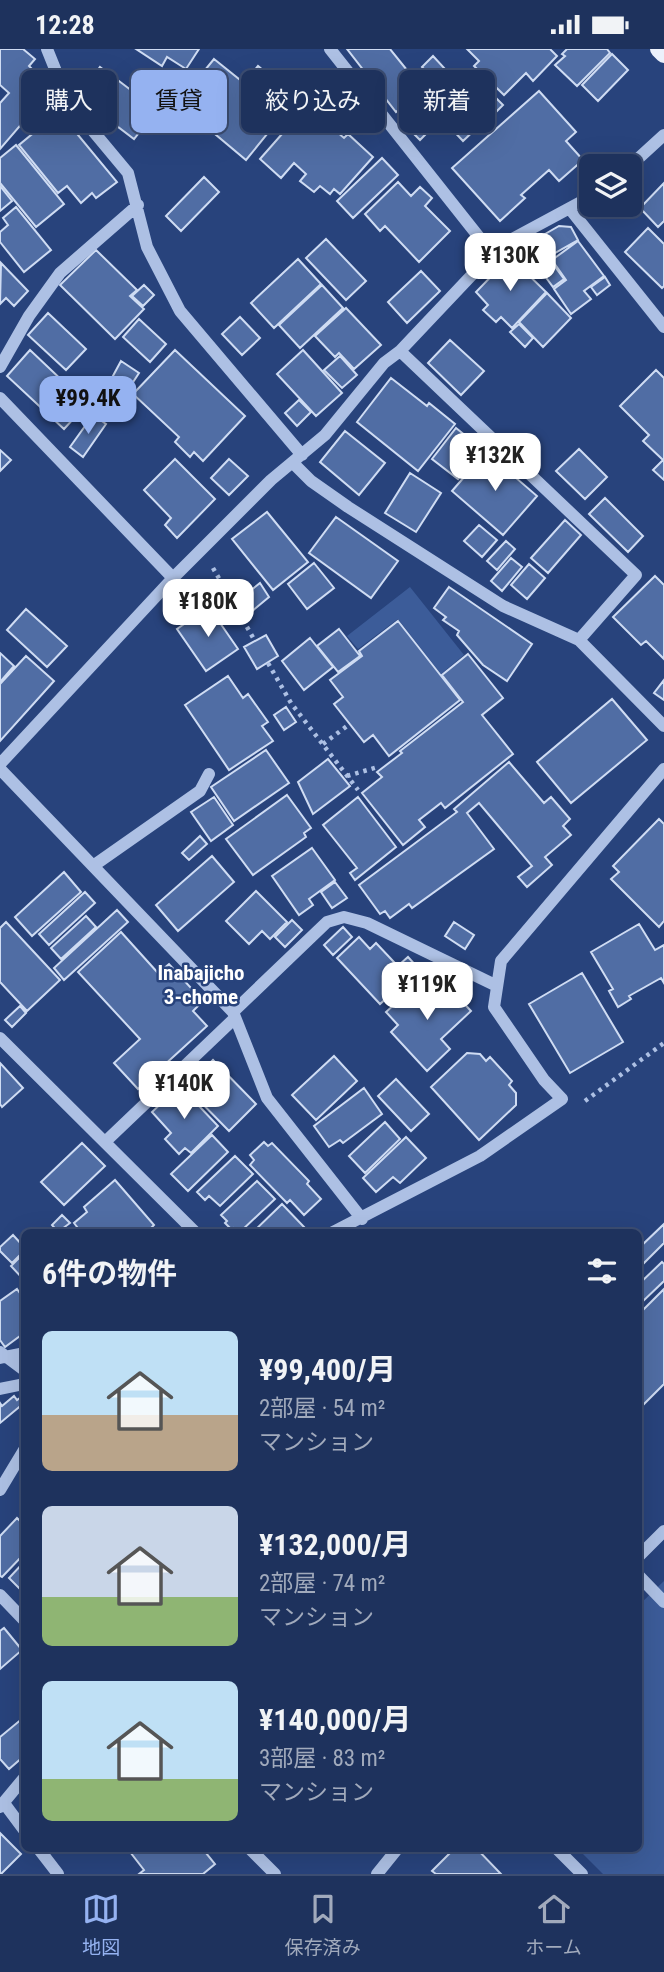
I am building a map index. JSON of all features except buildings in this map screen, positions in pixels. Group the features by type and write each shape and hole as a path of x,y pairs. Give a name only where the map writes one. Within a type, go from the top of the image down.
{"main road":[{"path":"659,49 664,54"}],"street":[{"path":"47,49 68,101 128,173 138,205 146,247 180,311 298,459 311,481 503,605 579,639 664,726"},
{"path":"330,49 490,251"},
{"path":"642,155 664,135"},
{"path":"362,1219 267,1098 234,1015 0,767 173,578 325,435 384,363 400,351 486,260 490,251 579,204"},
{"path":"0,367 29,316 60,273 138,205"},
{"path":"570,209 664,327"},
{"path":"400,351 636,575 579,639"},
{"path":"0,398 173,578"},
{"path":"340,1229 480,1156 562,1100 544,1080 494,1007 501,961 664,769"},
{"path":"93,866 200,791 209,774"},
{"path":"105,1142 327,922 344,917 367,923 497,986"},
{"path":"0,1038 192,1229"},
{"path":"2,1356 21,1353"},
{"path":"2,1356 21,1368"},
{"path":"0,1389 21,1385"},
{"path":"0,1490 21,1455"},
{"path":"642,1553 664,1531"},
{"path":"642,1579 664,1602"},
{"path":"0,1595 21,1617"},
{"path":"21,1782 2,1805 21,1827"},
{"path":"41,1852 58,1874"},
{"path":"253,1852 275,1874"},
{"path":"376,1874 395,1852"},
{"path":"560,1852 582,1874"}],"path":[{"path":"200,552 208,559 255,641"},
{"path":"268,663 291,703 358,790"},
{"path":"323,744 347,726"},
{"path":"347,776 378,767"}],"shaded area":[{"path":"410,587 464,655 441,674 398,619 358,649 347,636"},
{"path":"664,1581 664,1874 603,1874 581,1852 642,1852 642,1602"}],"district":[{"name":"Inabajicho 3-chome","path":"201,985"}]}
